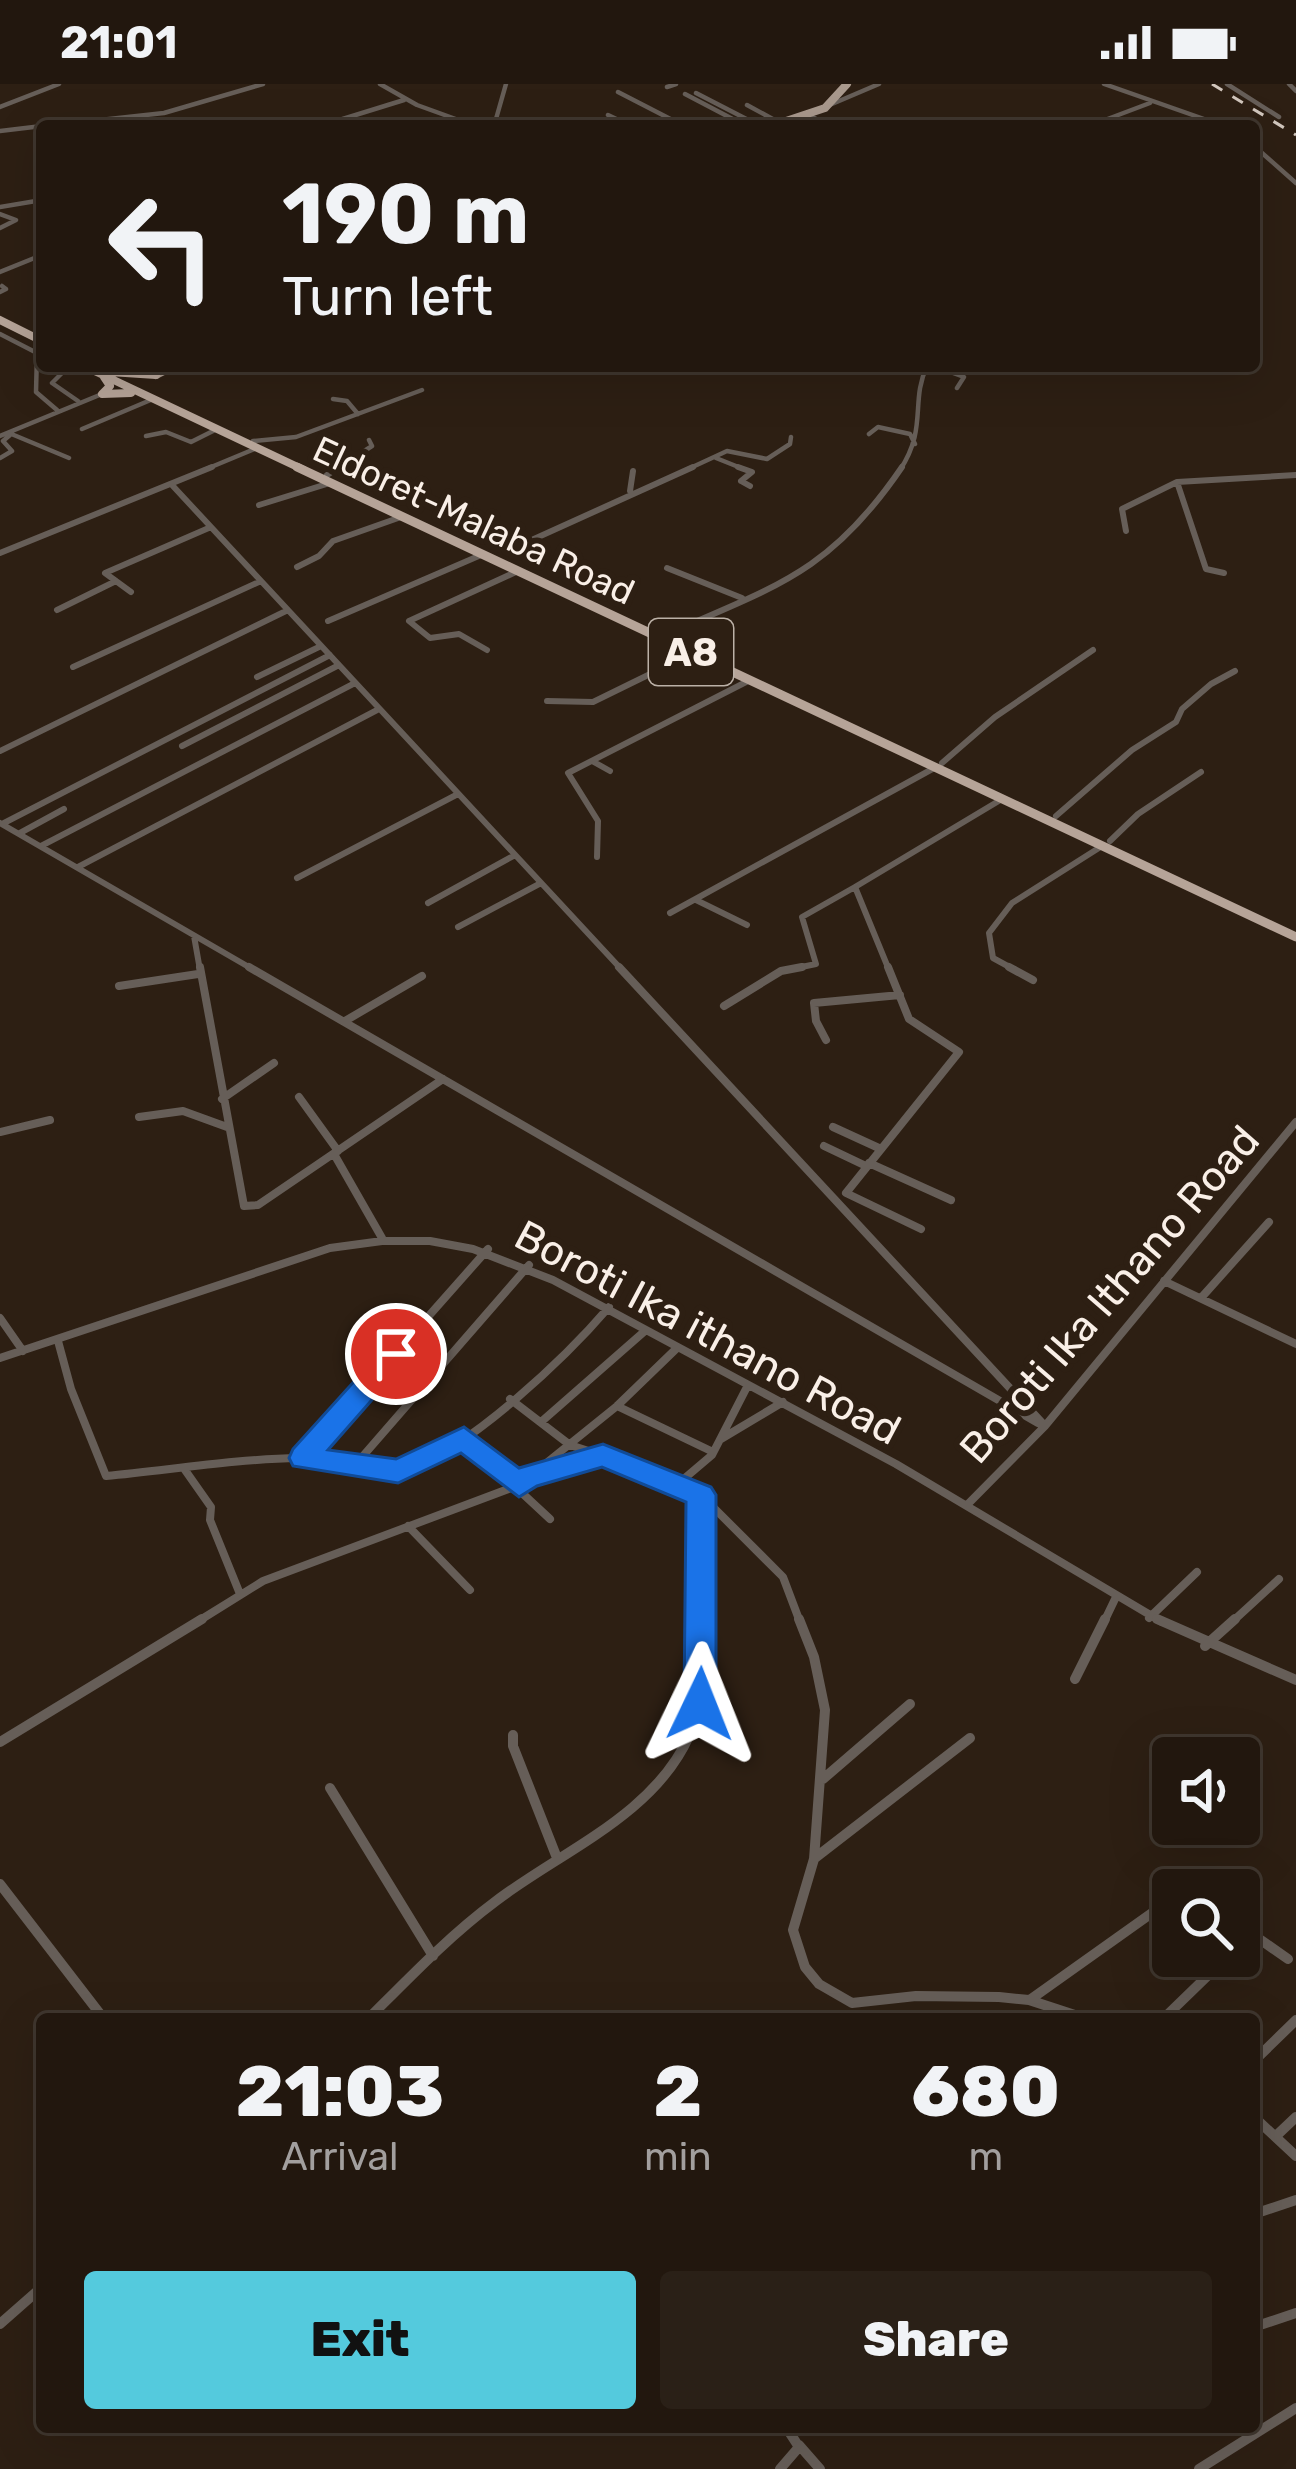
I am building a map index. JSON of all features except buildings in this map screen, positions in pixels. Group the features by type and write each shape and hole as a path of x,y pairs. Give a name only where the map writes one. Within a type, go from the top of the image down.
{"highway":[{"path":"0,325 36,340"},
{"path":"101,372 110,383 102,394"},
{"name":"Eldoret-Malaba Road","path":"103,372 255,444"},
{"name":"Eldoret-Malaba Road","path":"105,372 1296,933"},
{"path":"111,372 156,375"},
{"path":"156,375 148,387 165,399"},
{"path":"102,394 151,398"},
{"name":"Eldoret-Malaba Road","path":"329,479 1106,843"}],"main road":[{"path":"794,120 832,104 848,84"},
{"path":"156,375 162,372"}],"street":[{"path":"0,107 59,84"},
{"path":"109,120 185,109 263,84"},
{"path":"380,84 459,120"},
{"path":"496,120 506,84"},
{"path":"667,87 676,84"},
{"path":"832,104 879,84"},
{"path":"1104,84 1205,120"},
{"path":"1227,84 1279,117"},
{"path":"1288,84 1296,92"},
{"path":"618,92 672,120"},
{"path":"696,93 748,120"},
{"path":"685,94 735,120"},
{"path":"339,120 405,99"},
{"path":"1105,120 1151,103"},
{"path":"747,105 769,120"},
{"path":"608,115 618,120"},
{"path":"808,116 817,120"},
{"path":"0,131 36,127"},
{"path":"1260,151 1296,183"},
{"path":"0,210 36,201"},
{"path":"0,210 16,220 0,228"},
{"path":"0,272 36,257"},
{"path":"0,325 36,352"},
{"path":"36,370 34,386 40,399 57,410"},
{"path":"60,372 52,383 72,399 84,400"},
{"path":"664,634 817,564 891,482 915,444 925,414 918,384 927,372"},
{"path":"951,372 964,376 963,385 957,388"},
{"path":"0,553 172,485 255,444 296,437 422,390"},
{"path":"0,458 12,451 3,441 8,433 102,394"},
{"path":"82,429 151,398"},
{"path":"334,399 347,401 358,414"},
{"path":"0,423 8,433 68,458"},
{"path":"869,434 878,427 910,434 915,444"},
{"path":"146,436 166,432 191,442 217,429"},
{"path":"492,552 514,548 715,457 733,451 765,460 790,444 790,436"},
{"path":"259,505 298,497 329,479 372,446 369,440"},
{"path":"715,457 752,472 741,481 750,486"},
{"path":"328,621 632,491 633,471"},
{"path":"1126,532 1122,509 1177,482 1296,475"},
{"path":"1177,482 1206,569 1224,573"},
{"path":"172,485 1045,1426"},
{"path":"298,567 319,556 333,541 402,516"},
{"path":"130,592 105,572 211,527"},
{"path":"667,568 744,598"},
{"path":"487,650 459,634 430,638 409,621 518,571"},
{"path":"57,610 116,581"},
{"path":"73,668 261,581"},
{"path":"0,751 288,610"},
{"path":"257,677 321,646"},
{"path":"670,913 939,765 995,717 1093,650"},
{"path":"547,700 593,702 693,653"},
{"path":"1,824 330,655"},
{"path":"182,746 339,665"},
{"path":"1056,816 1135,748 1176,722 1181,709 1212,682 1234,671"},
{"path":"597,857 598,821 568,774 750,680"},
{"path":"41,846 355,683"},
{"path":"77,867 379,709"},
{"path":"591,760 610,771"},
{"path":"1033,980 994,958 989,933 1012,903 1106,843 1138,814 1201,772"},
{"path":"297,878 458,794"},
{"path":"724,1006 781,971 814,966 802,917 1003,799"},
{"path":"19,834 64,808"},
{"path":"1,824 1045,1426"},
{"path":"428,903 515,855"},
{"path":"458,927 541,883"},
{"path":"856,886 911,1022 958,1052 847,1194 920,1229"},
{"path":"695,899 747,925"},
{"path":"194,935 246,1207 258,1205 443,1079"},
{"path":"119,986 198,974"},
{"path":"344,1022 422,976"},
{"path":"826,1040 816,1021 814,1003 900,995"},
{"path":"222,1100 274,1063"},
{"path":"299,1097 336,1152 382,1238"},
{"path":"139,1117 183,1112 228,1127"},
{"path":"0,1132 50,1120"},
{"name":"Boroti Ika Ithano Road","path":"967,1504 1045,1426 1296,1122"},
{"path":"833,1127 881,1149"},
{"path":"824,1146 951,1200"},
{"path":"1201,1298 1269,1222"},
{"name":"Boroti Ika ithano Road","path":"0,1358 330,1248 382,1238 443,1240 488,1250 529,1265 609,1307 967,1504 1149,1618 1205,1646 1296,1680"},
{"path":"303,1458 488,1250"},
{"path":"356,1464 529,1265"},
{"path":"1164,1281 1296,1343"},
{"path":"58,1341 106,1476 303,1458 398,1471 464,1439 579,1342 609,1307"},
{"path":"0,1318 23,1351"},
{"path":"541,1422 646,1330"},
{"path":"523,1481 617,1406 677,1348"},
{"path":"678,1484 690,1479 720,1439 748,1384"},
{"path":"510,1399 571,1445 701,1495 768,1558 789,1588 814,1657 825,1710 814,1858 793,1930 805,1967 831,1993 852,2003 950,1995 1029,2000 1069,2013"},
{"path":"720,1439 783,1402"},
{"path":"617,1406 711,1451"},
{"path":"464,1439 523,1481 550,1519"},
{"path":"0,1742 263,1580 603,1455"},
{"path":"185,1470 211,1507 210,1520 240,1594"},
{"path":"374,2013 496,1900 640,1800 674,1760 695,1724 703,1619 698,1534 701,1495"},
{"path":"408,1526 470,1590"},
{"path":"1149,1618 1197,1572"},
{"path":"1205,1646 1279,1579"},
{"path":"1075,1679 1115,1599"},
{"path":"822,1780 910,1704"},
{"path":"513,1735 513,1746 557,1858"},
{"path":"814,1858 970,1738"},
{"path":"330,1788 433,1956"},
{"path":"0,1885 99,2013"},
{"path":"1029,2000 1152,1913"},
{"path":"1260,1939 1288,1959"},
{"path":"1169,2013 1206,1977"},
{"path":"1260,2055 1296,2020"},
{"path":"1277,2135 1296,2117"},
{"path":"1260,2122 1296,2156"},
{"path":"1260,2212 1296,2200"},
{"path":"0,2324 36,2292"},
{"path":"1260,2325 1296,2313"},
{"path":"1260,2431 1296,2408"},
{"path":"790,2433 820,2469"},
{"path":"1199,2469 1256,2433"},
{"path":"780,2469 798,2451 798,2444"}],"railway":[{"path":"1212,84 1296,135"}],"route":[{"path":"396,1354 303,1458 398,1471 464,1439 519,1485 603,1455 701,1495 700,1704"}]}
